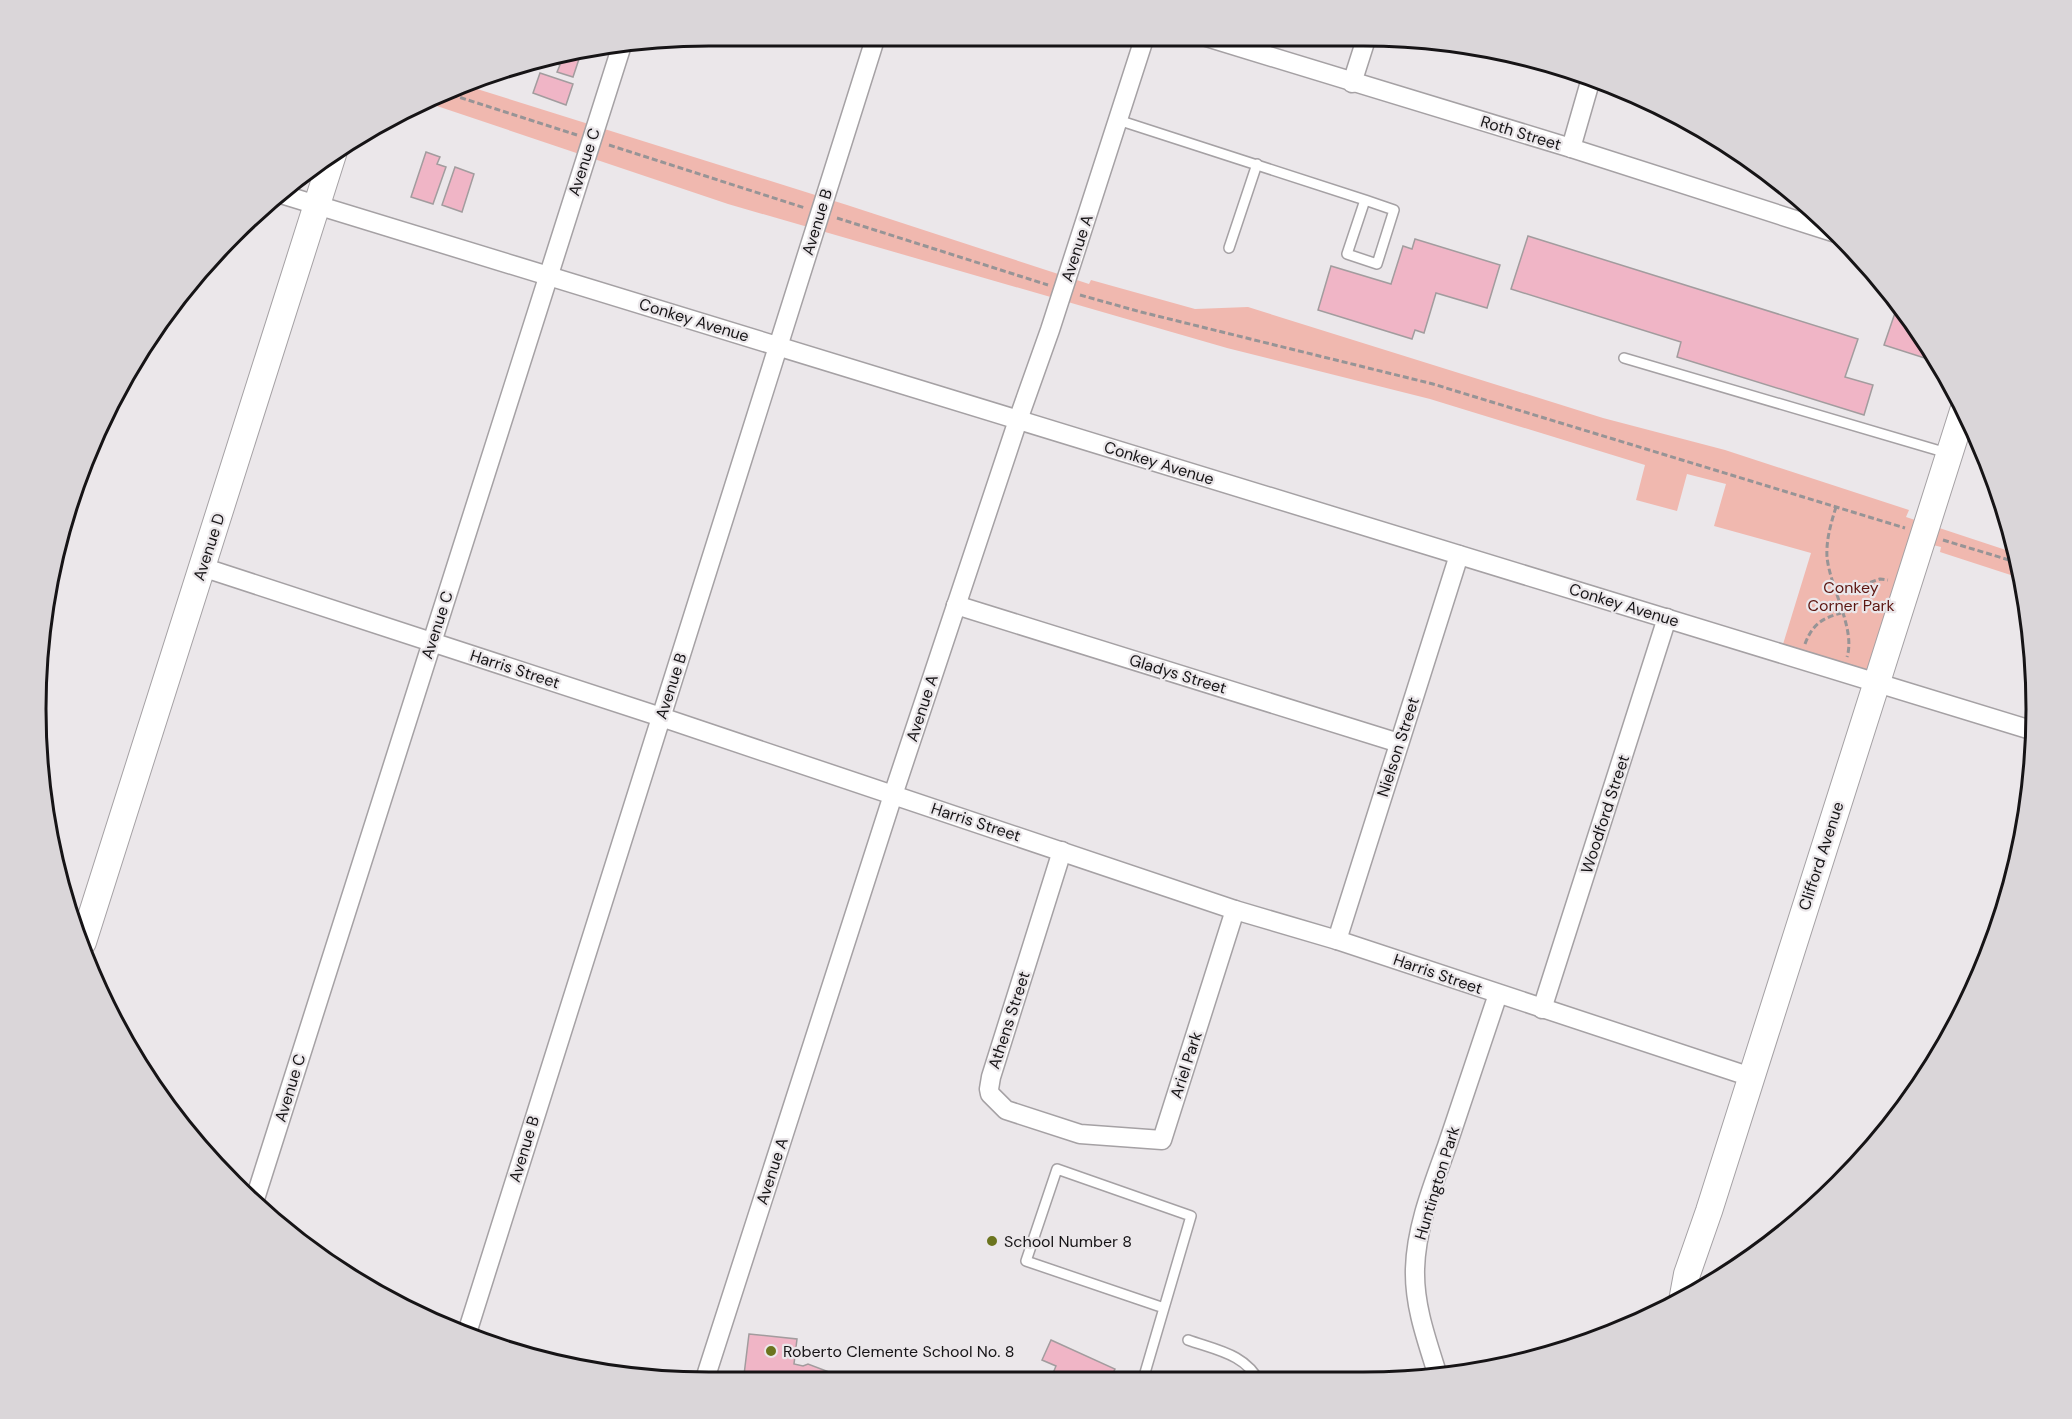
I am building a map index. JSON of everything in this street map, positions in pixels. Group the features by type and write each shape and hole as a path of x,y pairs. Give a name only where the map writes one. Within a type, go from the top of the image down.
{"main road":[{"name":"Avenue D","path":"86,933 329,167"},
{"name":"Clifford Avenue","path":"1684,1289 1687,1274 1959,422"}],"street":[{"name":"Avenue B","path":"469,1327 873,46"},
{"name":"Avenue A","path":"707,1372 893,795 1063,289 1142,46"},
{"name":"Roth Street","path":"1235,46 1571,148 1816,227"},
{"path":"1352,82 1364,46"},
{"name":"Avenue C","path":"257,1193 620,53"},
{"path":"1571,148 1589,87"},
{"name":"Conkey Avenue","path":"290,197 2025,728"},
{"name":"Nielson Street","path":"1337,940 1459,555"},
{"name":"Harris Street","path":"202,567 661,717 1235,910 1337,940 1751,1077"},
{"name":"Gladys Street","path":"956,605 1399,743"},
{"name":"Woodford Street","path":"1542,1009 1667,618"},
{"name":"Athens Street","path":"1062,851 989,1089 990,1094 1006,1110 1080,1134"},
{"name":"Ariel Park","path":"1080,1134 1162,1140 1235,910"},
{"name":"Huntington Park","path":"1436,1368 1416,1298 1415,1269 1419,1237 1429,1199 1498,994"}],"lane":[{"path":"1118,120 1257,164 1365,200 1395,210 1377,264 1347,254 1365,200"},
{"path":"1229,248 1257,164"},
{"path":"1624,358 1949,453"},
{"path":"1145,1372 1191,1216 1057,1169 1026,1261 1164,1308"},
{"path":"1188,1340 1241,1360 1254,1372"}],"path":[{"path":"457,97 578,135"},
{"path":"602,142 1063,289 1141,312 1433,384 2008,560"},
{"path":"1836,507 1827,550 1829,569 1850,641 1842,673"},
{"path":"1836,594 1884,579 1907,586"},
{"path":"1801,660 1812,629 1824,619 1841,613"}],"green space":[{"name":"Conkey Corner Park","path":"477,89 847,205 1089,284 1091,280 1195,309 1248,307 1603,418 1725,450 1909,510 1906,517 2006,550 2012,575 1940,552 1941,547 1921,542 1876,683 1780,654 1811,553 1714,526 1726,484 1687,474 1677,511 1636,500 1645,465 1430,399 1227,348 728,204 436,106"}],"building":[{"path":"579,59 573,77 557,72 560,65 558,64"},
{"path":"540,73 573,84 566,105 533,93"},
{"path":"426,152 440,157 437,164 446,167 433,204 411,197"},
{"path":"455,167 474,174 462,212 442,205"},
{"path":"1528,236 1858,339 1845,377 1873,385 1864,415 1677,357 1681,342 1511,289"},
{"path":"1415,239 1500,265 1487,308 1436,293 1424,333 1415,330 1412,339 1318,310 1331,266 1391,284 1403,246 1412,249"},
{"path":"1894,315 1925,358 1884,345"},
{"name":"Roberto Clemente School No. 8","path":"749,1334 797,1339 794,1364 803,1366 808,1364 829,1372 744,1372"},
{"name":"Roberto Clemente School No. 8","path":"1051,1340 1115,1369 1114,1372 1054,1372 1056,1366 1042,1360"}],"place":[{"name":"School Number 8","path":"992,1241"},
{"name":"Roberto Clemente School No. 8","path":"771,1351"}]}
